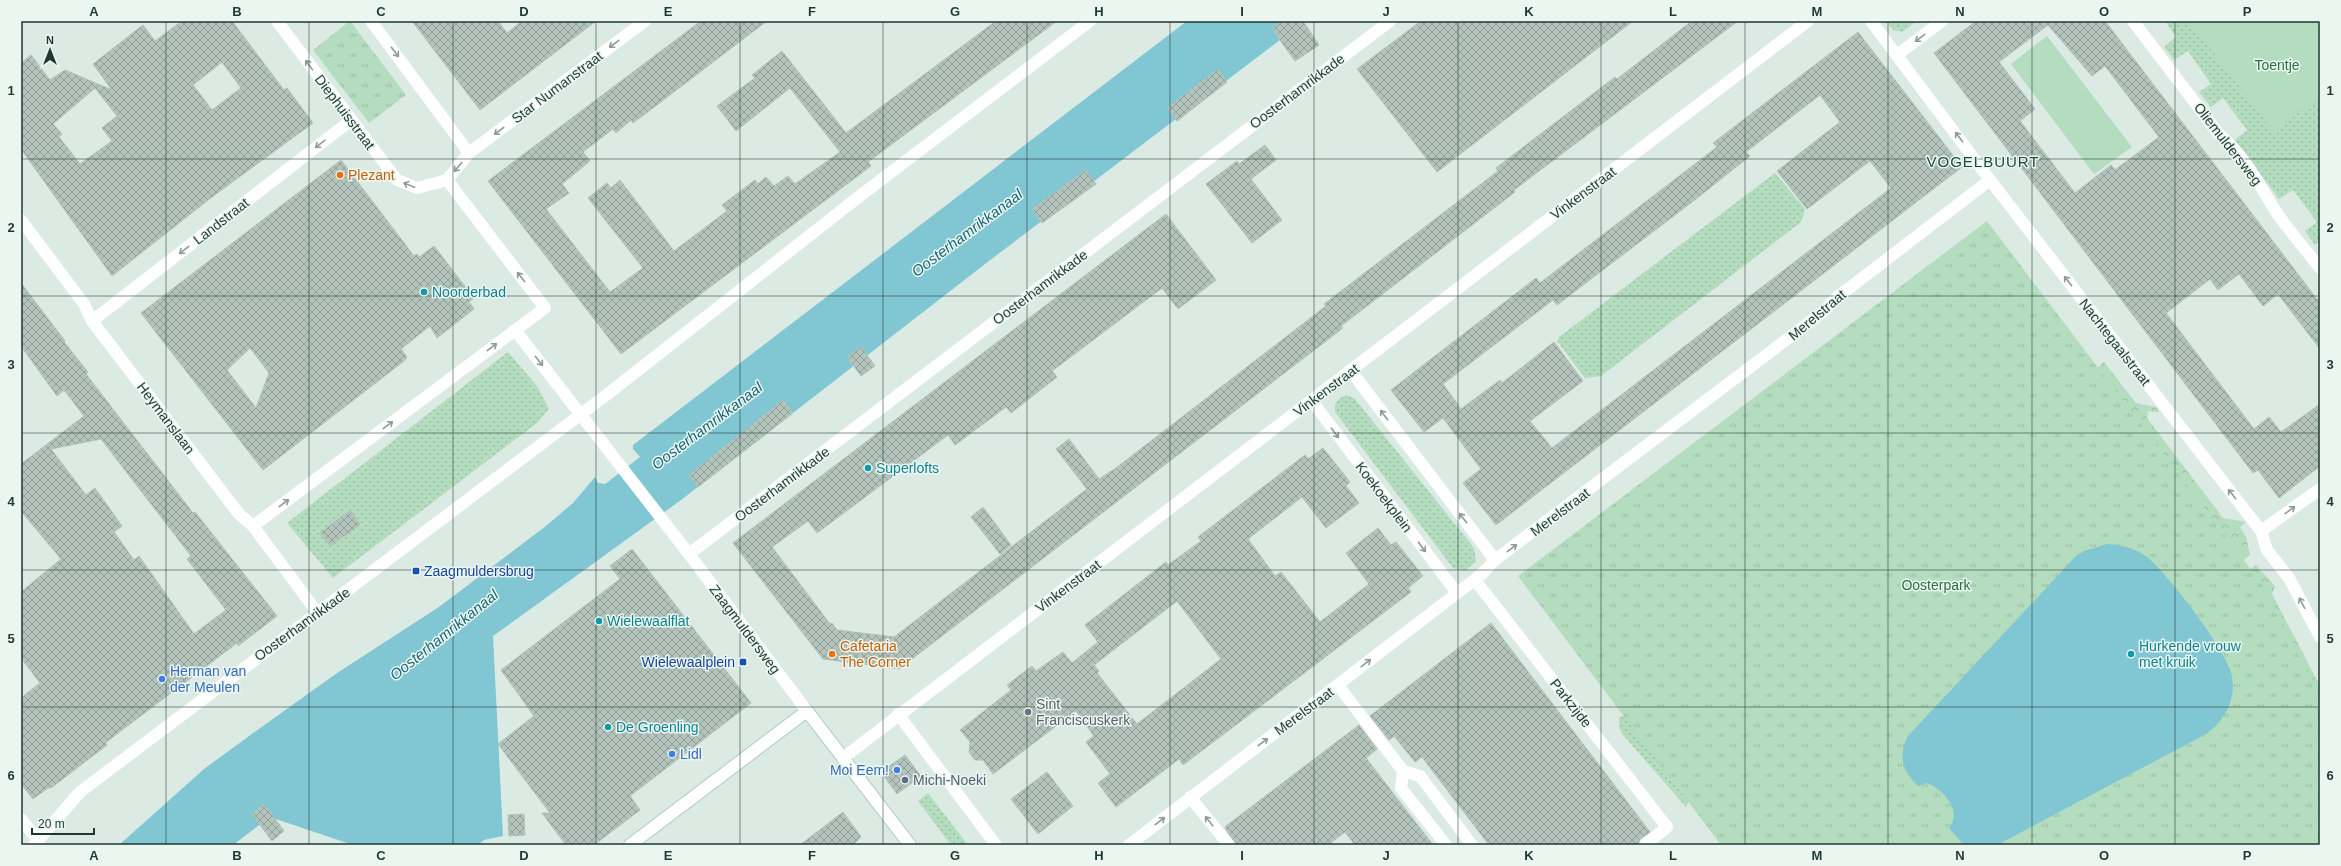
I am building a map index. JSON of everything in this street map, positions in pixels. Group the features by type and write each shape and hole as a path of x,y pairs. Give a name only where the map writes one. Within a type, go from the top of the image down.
{"street":[{"name":"Diephuisstraat","path":"277,21 350,121 397,180 417,188 447,180"},
{"path":"253,526 545,308 447,180 469,153 371,21"},
{"name":"Star Numanstraat","path":"469,153 645,21"},
{"name":"Oosterhamrikkade","path":"37,843 80,792 317,612 355,586 580,413 609,393 865,192 1090,21"},
{"name":"Oosterhamrikkade","path":"689,554 1390,21"},
{"name":"Vinkenstraat","path":"843,758 898,714 1312,401 1808,21"},
{"path":"1871,21 1897,55 1942,21"},
{"name":"Oliemuldersweg","path":"2133,21 2218,133 2234,148 2248,166 2260,182 2270,203 2320,268"},
{"name":"Nachtegaalstraat","path":"1897,55 1990,180 2261,531 2266,550 2289,578 2320,637"},
{"name":"Landstraat","path":"92,321 350,121"},
{"name":"Merelstraat","path":"1129,845 1475,580 1495,560 1804,326 1835,299 1990,180"},
{"name":"Heymanslaan","path":"23,228 84,304 92,321 239,514 253,526 317,612"},
{"path":"515,330 580,413"},
{"path":"1351,371 1495,560"},
{"name":"Koekoekplein","path":"1312,401 1457,593"},
{"name":"Zaagmuldersweg","path":"580,413 910,845"},
{"path":"2261,531 2320,489"},
{"name":"Parkzijde","path":"1475,580 1666,827 1645,845"},
{"path":"1338,685 1403,771 1420,776 1472,845"},
{"path":"630,845 807,711"},
{"path":"898,714 996,845"},
{"path":"1403,771 1401,788 1446,845"},
{"path":"1190,797 1229,845"},
{"path":"21,819 37,843"}],"green space":[{"path":"350,21 406,95 369,123 313,50"},
{"path":"1886,21 1917,21 1902,32 1893,30"},
{"path":"2165,21 2320,21 2320,241 2315,245 2305,231 2317,222 2293,190 2279,199 2235,140 2247,130 2223,98 2211,107 2199,92 2211,84 2188,51 2174,60 2164,47 2176,37"},
{"name":"Toentje","path":"2189,21 2314,21 2320,29 2320,97 2274,132"},
{"path":"2047,36 2132,147 2094,174 2011,64"},
{"path":"1775,173 1805,209 1801,222 1601,376 1585,378 1557,341 1559,337"},
{"name":"Oosterpark","path":"1987,221 2262,584 2320,695 2320,845 1721,845 1518,576"},
{"path":"508,352 537,386 549,409 537,423 333,578 287,523"},
{"path":"2104,362 2136,403 2156,407 2159,412 2148,411 2147,418 2223,518 2246,522 2240,527 2246,537 2250,555 2229,572 2084,380"},
{"path":"1347,395 1355,399 1474,548 1476,561 1465,571 1453,568 1335,412 1335,404 1340,398"},
{"path":"2256,565 2275,586 2272,594 2320,686 2320,732 2235,579"},
{"path":"1624,715 1709,754 1686,807 1623,735 1619,728 1619,718"},
{"path":"928,793 968,845 951,845 918,801"}],"water":[{"name":"Oosterhamrikkanaal","path":"1187,21 1305,21 985,264 681,500 493,636 503,836 484,840 478,845 353,845 270,817 233,845 119,845 204,769 337,673 439,607 546,526 573,503 595,477 598,483 605,484 609,481 640,457 633,449 633,445"},
{"path":"2107,544 2118,545 2138,551 2147,557 2182,595 2196,614 2220,650 2232,676 2233,685 2231,701 2228,709 2219,722 2206,734 1999,844 1963,844 1949,828 1953,821 1954,815 1950,802 1940,791 1927,783 1918,786 1905,769 1902,757 1908,736 2076,556 2084,551"}],"building":[{"path":"182,21 232,21 284,90 287,88 313,123 212,197 112,276 21,149 21,63 31,55 50,80 65,70 112,90 93,64 143,25 155,41","holes":["222,62 241,88 212,110 193,85","95,88 117,116 102,128 112,141 80,164 59,137 62,134 53,124"]},
{"path":"412,21 498,21 507,33 522,21 596,21 480,110"},
{"path":"701,21 767,21 633,123 631,120 616,133 613,129 583,152 590,161 562,184 569,193 546,209 610,292 643,268 588,198 607,183 611,188 620,180 674,251 727,211 722,205 755,180 758,184 766,177 774,186 788,176 795,184 840,152 790,88 736,131 717,106 755,78 752,75 782,51 846,133 996,21 1057,21 868,162 871,166 621,354 488,181"},
{"path":"1283,21 1303,21 1319,45 1295,61 1272,29"},
{"path":"1421,21 1633,21 1437,172 1357,69"},
{"path":"1692,21 1738,21 1514,190 1515,192 1341,326 1343,328 899,669 823,659 733,543 1166,214 1216,280 1178,309 1162,288 1052,371 1057,377 1011,413 1006,407 955,445 948,435 817,533 808,521 772,547 830,624 832,623 837,630 894,637 1087,489 1056,449 1069,439 1099,479 1116,468 1326,306 1324,304 1498,171 1496,168 1615,77 1617,79"},
{"path":"1976,21 2105,21 2320,303 2320,349 2278,294 2263,306 2239,274 2218,290 2210,279 2166,313 2254,429 2269,417 2281,432 2320,404 2320,466 2279,498 2258,470 2253,473 1934,53","holes":["2048,25 2092,76 2105,66 2159,137 2115,170 2111,165 2075,193 2020,121 2035,109 1999,62"]},
{"path":"1858,32 1962,167 1496,525 1463,483 1481,469 1443,418 1424,432 1391,390 1536,278 1540,283 1717,147 1713,143","holes":["1820,95 1840,122 1777,171 1807,209 1870,161 1891,188 1552,448 1530,421 1583,381 1554,342 1502,383 1500,380 1461,409 1443,384 1553,300 1557,305 1696,199 1750,156 1746,152"]},
{"path":"1218,69 1227,82 1177,121 1167,108"},
{"path":"1265,145 1276,160 1251,179 1282,220 1252,243 1206,184 1237,161 1239,164"},
{"path":"341,160 414,256 417,254 419,257 434,246 474,298 469,302 474,309 437,338 430,326 401,349 407,357 404,361 263,470 141,313","holes":["250,348 269,373 256,408 227,370"]},
{"path":"1086,170 1096,184 1042,223 1032,209"},
{"path":"21,283 88,372 86,374 193,513 195,512 277,616 238,646 237,643 105,743 107,745 51,788 48,788 33,799 21,784 21,698 40,683 21,658 21,592 61,559 21,511 21,464 84,416 64,390 57,396 21,346","holes":["101,439 191,556 187,559 226,610 194,634 139,556 134,560 114,532 122,526 95,488 86,495 51,449"]},
{"path":"861,347 875,366 861,376 847,357"},
{"path":"783,400 793,413 698,487 689,475"},
{"path":"1323,448 1350,482 1346,486 1359,503 1326,528 1302,497 1248,539 1275,576 1281,572 1320,622 1369,584 1346,553 1378,528 1391,545 1396,542 1423,576 1408,588 1411,592 1183,765 1179,759 1116,807 1098,783 1110,774 1086,742 1094,736 1076,711 993,774 983,760 975,760 969,752 970,742 960,730 1011,690 1007,685 1032,666 1036,671 1063,652 1072,663 1098,642 1085,625 1166,562 1168,565 1201,541 1198,537 1305,455 1308,459","holes":["1177,601 1221,659 1137,724 1097,673 1099,671 1094,665"]},
{"path":"983,507 1011,545 1000,554 971,517"},
{"path":"350,510 360,524 331,546 320,533"},
{"path":"632,549 751,703 630,796 640,810 594,845 566,845 542,813 550,813 498,744 534,716 501,670 620,579 610,566"},
{"path":"1491,623 1650,832 1640,839 1638,845 1489,845 1422,757 1415,762 1394,736 1389,740 1370,716"},
{"path":"1359,725 1377,749 1366,758 1433,845 1355,845 1345,832 1328,845 1236,845 1225,828 1226,826"},
{"path":"905,755 921,776 897,794 881,772"},
{"path":"1047,772 1073,806 1038,834 1011,799"},
{"path":"264,804 284,831 272,841 252,814"},
{"path":"843,812 861,837 853,845 800,845"},
{"path":"524,814 525,835 509,836 508,815"}],"place":[{"name":"Plezant","path":"340,175"},
{"name":"Noorderbad","path":"424,292"},
{"name":"Superlofts","path":"868,468"},
{"name":"Zaagmuldersbrug","path":"416,571"},
{"name":"Wielewaalflat","path":"599,621"},
{"name":"Cafetaria The Corner","path":"832,654"},
{"name":"Hurkende vrouw met kruik","path":"2131,654"},
{"name":"Wielewaalplein","path":"743,662"},
{"name":"Herman van der Meulen","path":"162,679"},
{"name":"Sint Franciscuskerk","path":"1028,712"},
{"name":"De Groenling","path":"608,727"},
{"name":"Lidl","path":"672,754"},
{"name":"Moi Eem!","path":"897,770"},
{"name":"Michi-Noeki","path":"905,780"}],"district":[{"name":"VOGELBUURT","path":"1983,162"}]}
